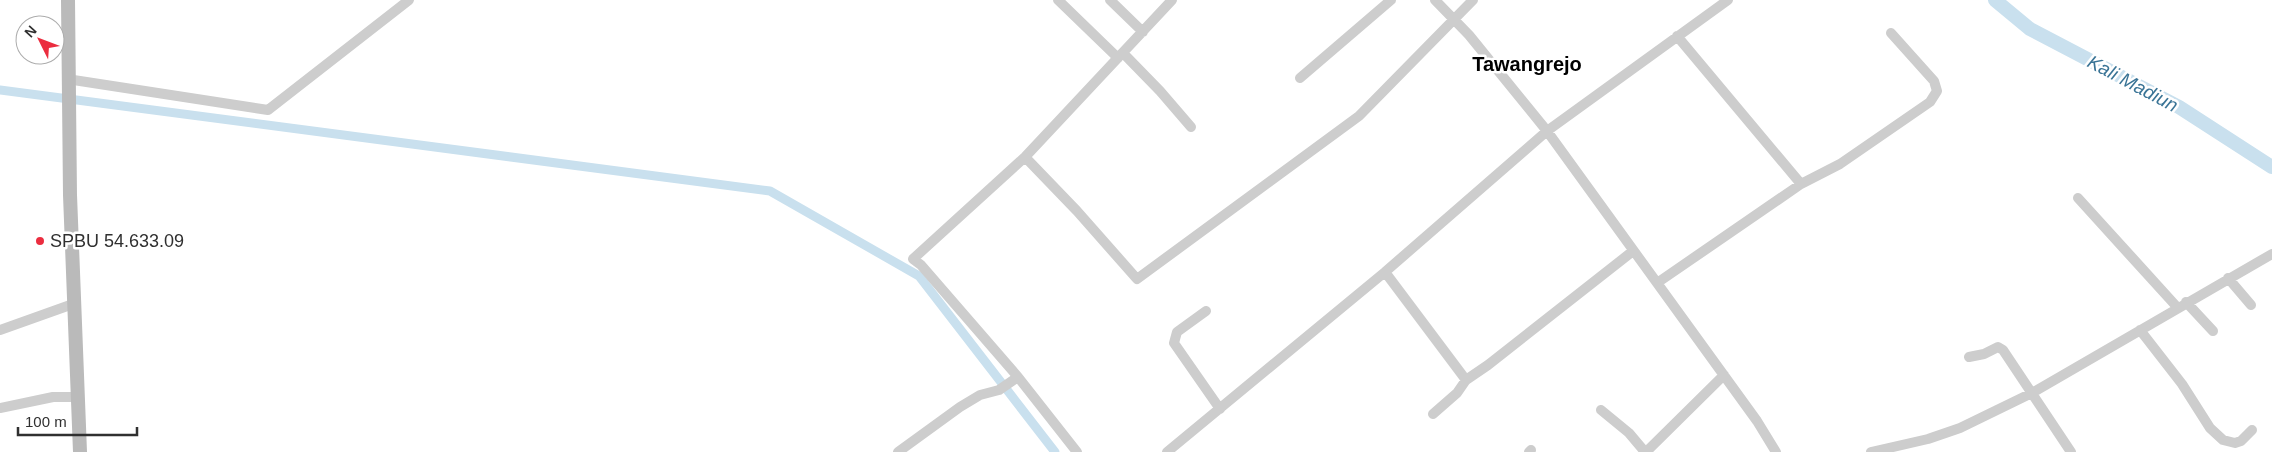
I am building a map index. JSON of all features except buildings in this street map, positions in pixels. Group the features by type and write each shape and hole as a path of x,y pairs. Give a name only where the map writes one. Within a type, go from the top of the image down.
{"main road":[{"path":"68,0 68,121 80,452"}],"street":[{"path":"67,80 268,110 409,0"},
{"path":"1058,0 1160,91 1191,127"},
{"path":"1110,0 1143,32"},
{"path":"1077,452 921,265 913,259 1025,157 1172,0"},
{"path":"1300,78 1391,0"},
{"path":"1435,0 1456,20 1547,131 1724,375 1776,452"},
{"path":"1025,157 1077,211 1137,279 1359,116 1456,20 1473,0"},
{"path":"1167,452 1386,272 1547,131 1728,0"},
{"path":"1657,283 1800,184 1840,164 1923,107 1934,97 1937,91 1934,81 1891,33"},
{"path":"1677,36 1800,184"},
{"path":"2078,198 2182,305 2213,331"},
{"path":"1433,414 1457,392 1466,380 1488,365 1633,251"},
{"path":"1871,452 1928,439 1960,428 2032,393 2272,254"},
{"path":"1386,272 1466,380"},
{"path":"2228,278 2252,306"},
{"path":"0,330 74,304"},
{"path":"1206,311 1177,332 1174,343 1220,409"},
{"path":"2140,330 2182,384 2210,428 2223,440 2230,442 2241,441 2252,430"},
{"path":"1969,357 1984,354 1995,348 2001,348 2072,452"},
{"path":"1601,410 1629,433 1645,452 1724,375"},
{"path":"898,452 980,395 998,390 1016,379"},
{"path":"0,408 53,397 78,397"}],"waterway":[{"name":"Kali Madiun","path":"1995,0 2030,29 2179,107 2272,167"},
{"path":"0,90 770,191 919,276 1055,452"}],"place":[{"name":"SPBU 54.633.09","path":"40,241"}],"district":[{"name":"Tawangrejo","path":"1527,64"}]}
